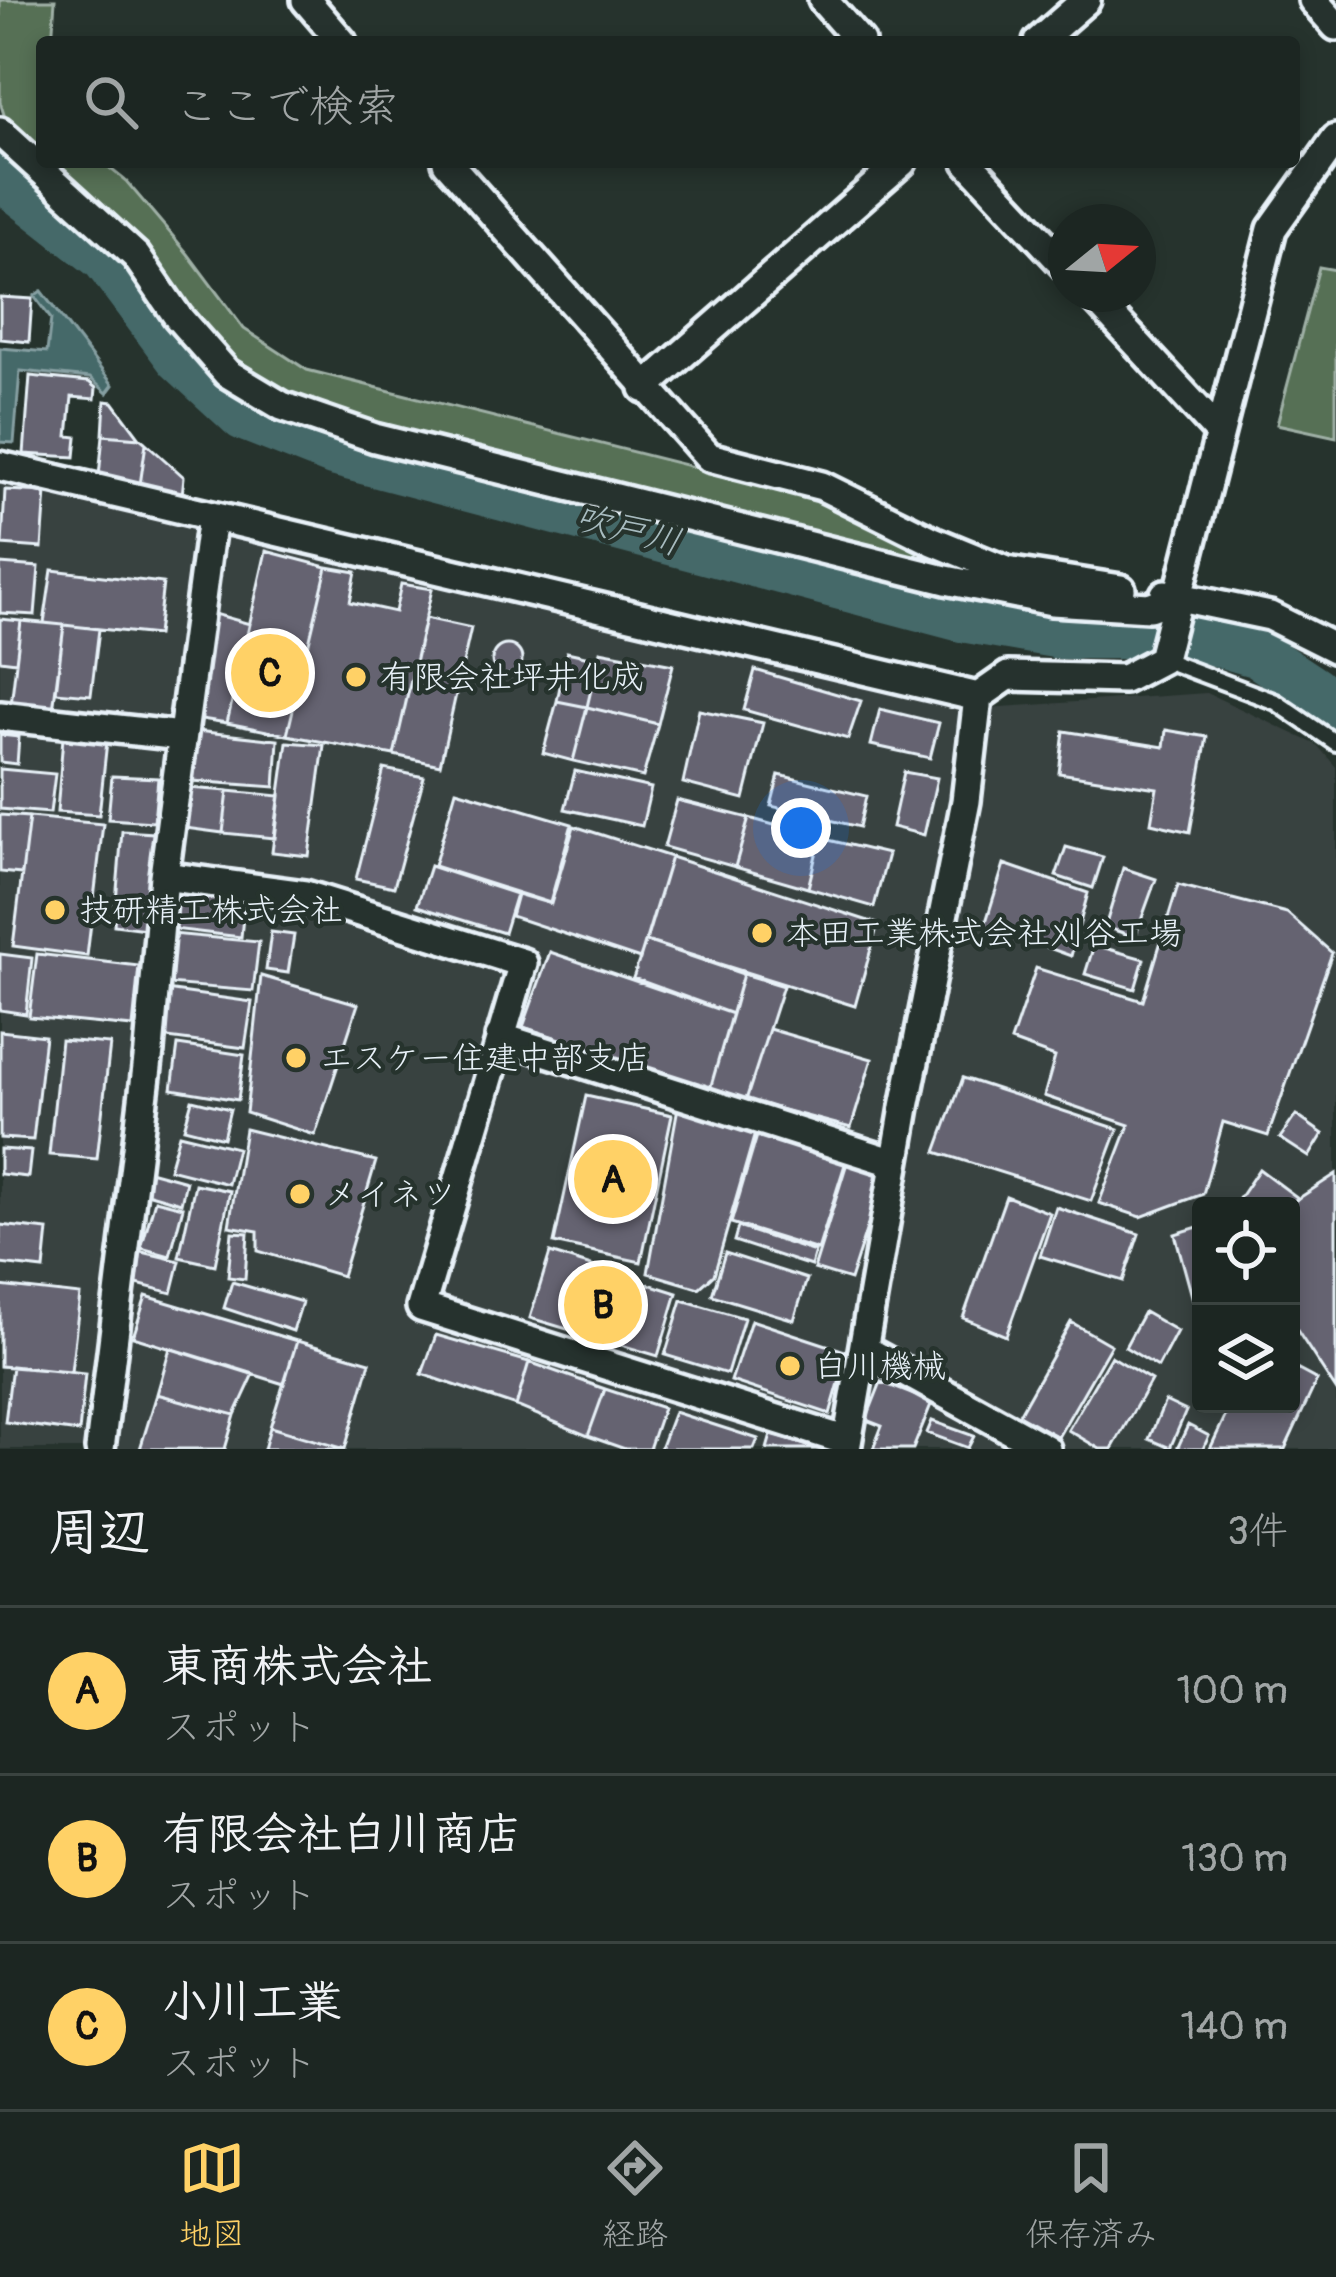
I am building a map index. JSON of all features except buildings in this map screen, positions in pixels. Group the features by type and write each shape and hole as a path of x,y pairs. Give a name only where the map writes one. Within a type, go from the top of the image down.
{"street":[{"path":"306,0 337,36"},
{"path":"823,0 855,36"},
{"path":"1045,36 1086,0"},
{"path":"1313,0 1336,26"},
{"path":"0,132 36,165"},
{"path":"0,466 978,697 1008,676 1124,679 1162,659 1272,229 1336,140"},
{"path":"39,168 136,256 178,316 227,373 282,406 375,438 946,580 1052,601 1149,607 1179,596"},
{"path":"452,168 709,457 822,486 1006,572 1179,596 1270,616 1333,654"},
{"path":"644,388 895,168"},
{"path":"974,168 1048,248"},
{"path":"1108,312 1219,432"},
{"path":"100,1449 149,1052 164,876 212,517"},
{"path":"164,876 305,895 524,963 421,1307 847,1445 966,801 978,697"},
{"path":"0,716 181,736"},
{"path":"500,1036 896,1163"},
{"path":"865,1349 1046,1449"}],"lane":[{"path":"1162,659 1276,702 1336,743"}],"shaded area":[{"path":"0,477 224,536 959,710 1207,693 1317,745 1336,767 1336,1449 0,1449"}],"green space":[{"path":"0,0 55,0 52,36 36,36 36,152 7,124 0,102"},
{"path":"51,168 110,168 188,254 244,329 307,370 821,499 1020,584 923,567 286,401 230,367"},
{"path":"1319,267 1336,270 1336,437 1277,424"}],"water":[{"path":"41,291 113,385 107,393 90,378 20,371 14,443 0,442 0,348 47,352 51,319 34,296"}],"waterway":[{"name":"吹戸川","path":"0,176 105,258 179,357 244,417 333,452 962,618 1061,635 1191,635 1258,654 1314,691 1336,716"}],"place":[{"name":"小川工業","path":"270,673"},
{"name":"有限会社坪井化成","path":"356,677"},
{"name":"技研精工株式会社","path":"55,910"},
{"name":"本田工業株式会社刈谷工場","path":"762,933"},
{"name":"エスケー住建中部支店","path":"296,1058"},
{"name":"東商株式会社","path":"613,1179"},
{"name":"メイネツ","path":"300,1194"},
{"name":"有限会社白川商店","path":"603,1305"},
{"name":"白川機械","path":"790,1366"}]}
